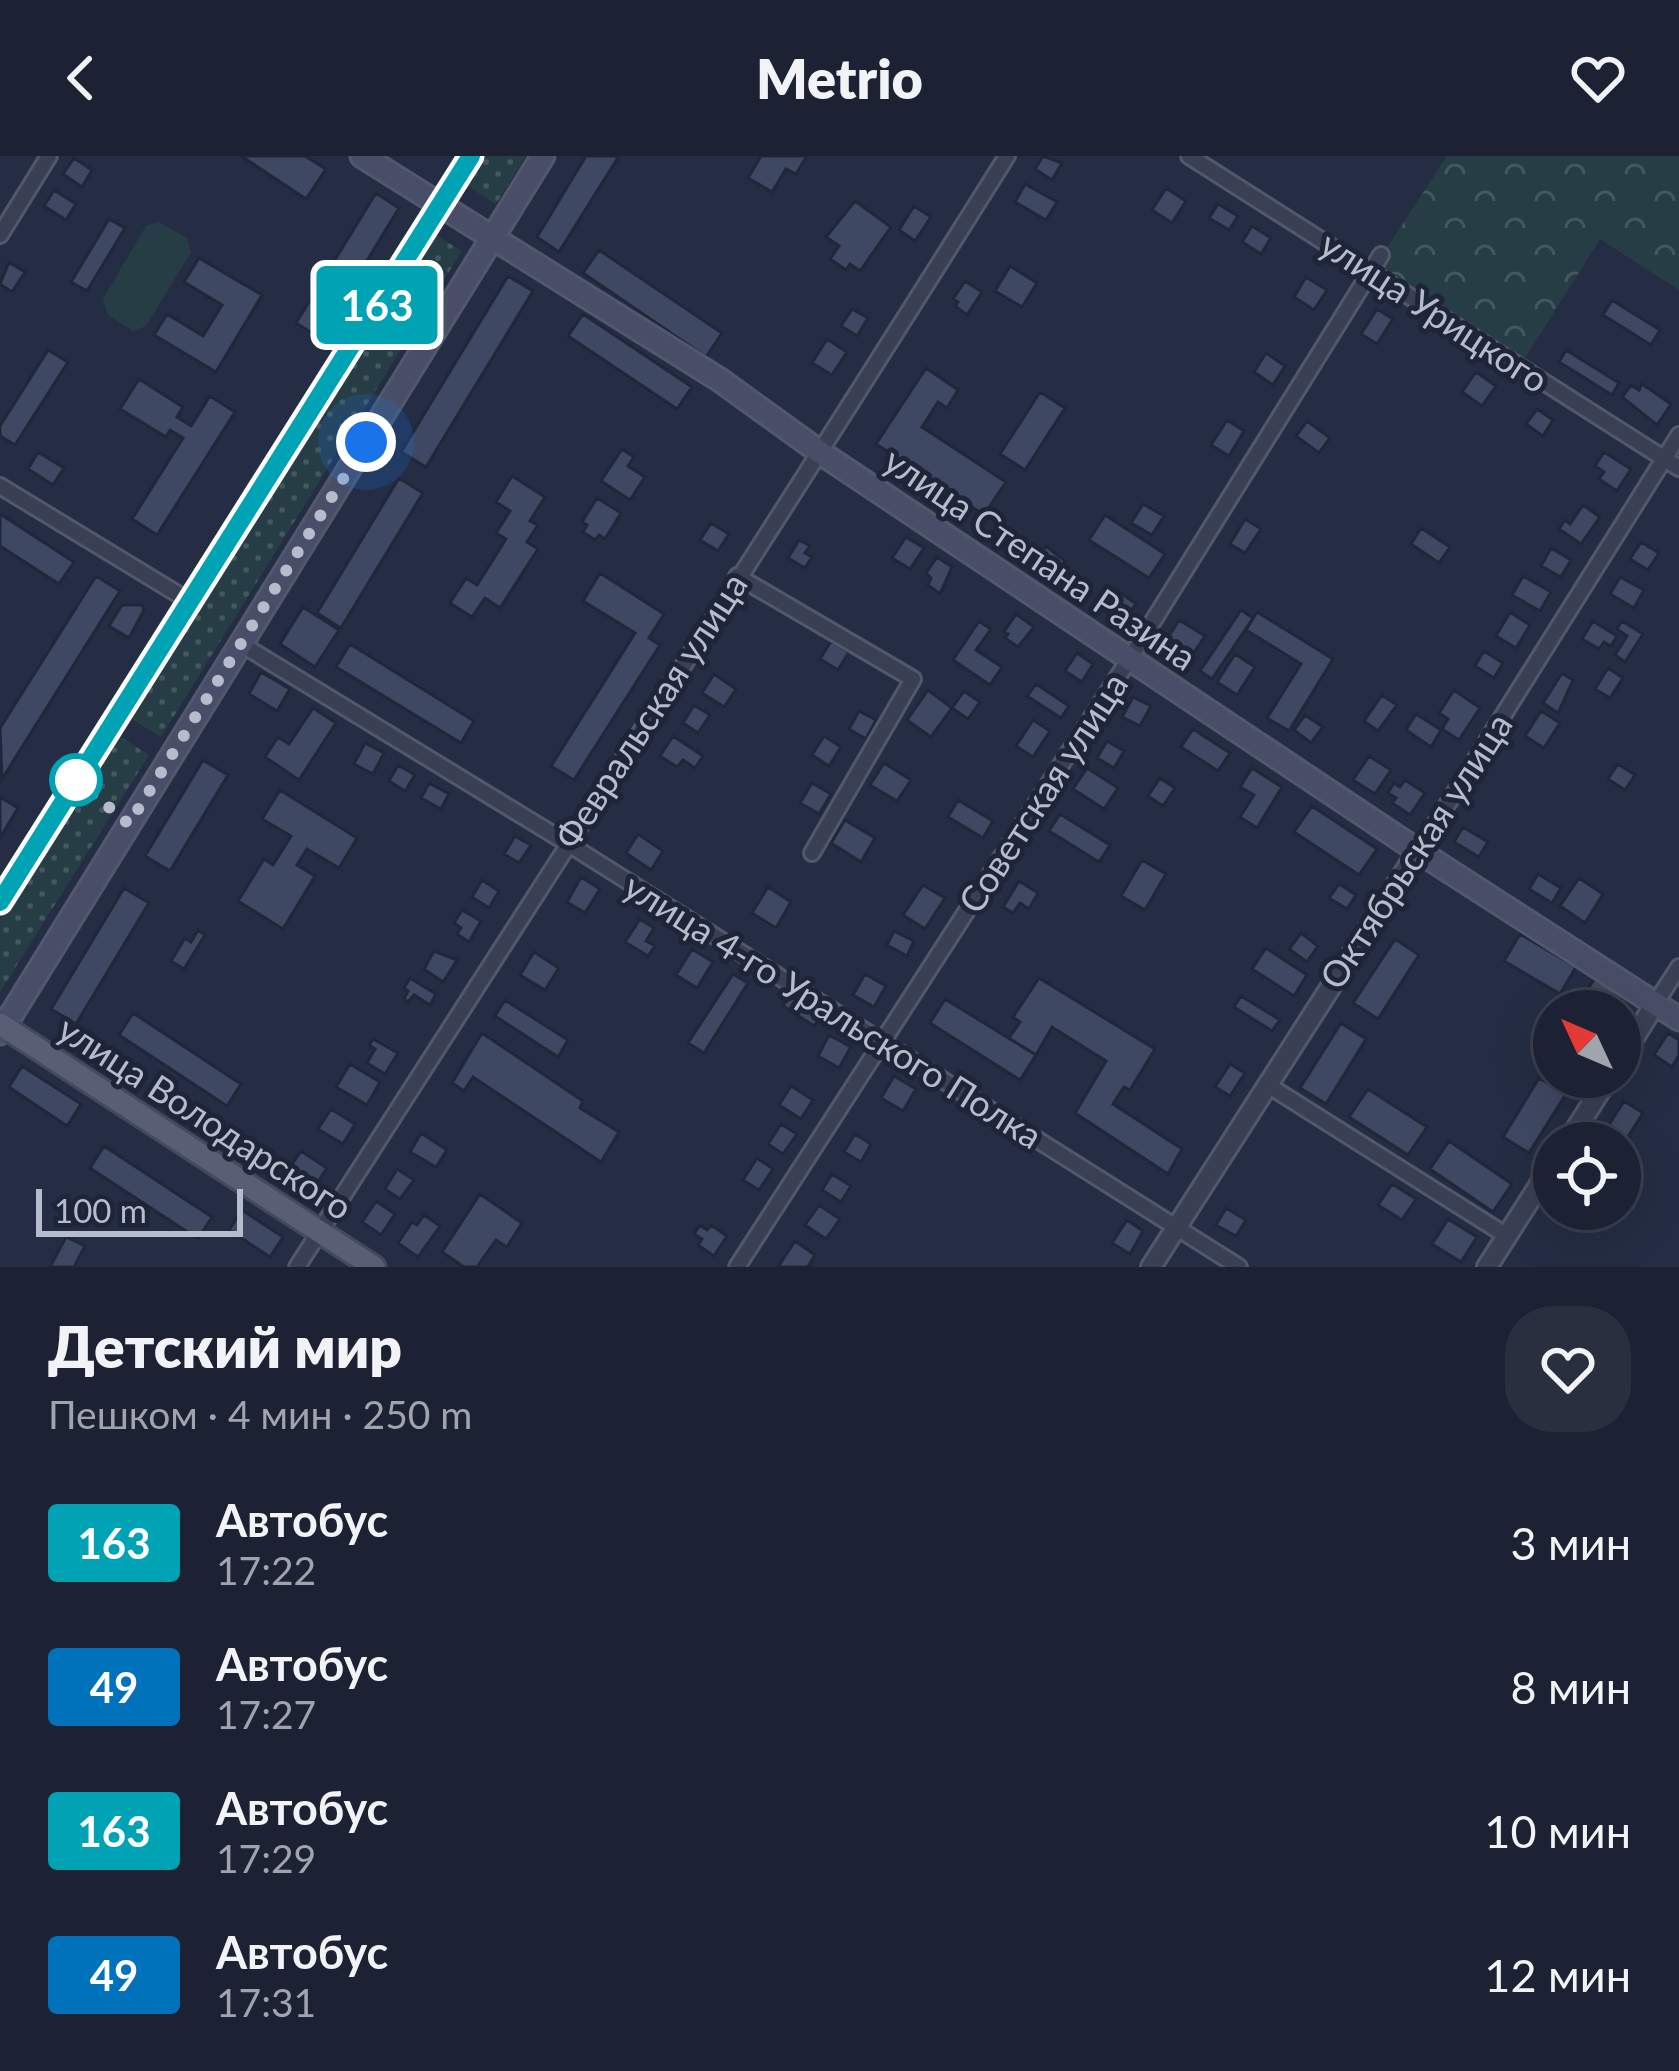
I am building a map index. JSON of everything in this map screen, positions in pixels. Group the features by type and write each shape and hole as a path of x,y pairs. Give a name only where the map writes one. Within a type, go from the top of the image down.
{"main road":[{"name":"улица Степана Разина","path":"362,156 720,380 821,453 1418,851 1679,1019"},
{"path":"0,902 471,156"},
{"path":"1,1028 543,156"},
{"name":"улица Володарского","path":"1,1028 374,1267"}],"street":[{"path":"0,235 49,156"},
{"name":"Февральская улица","path":"297,1267 1007,156"},
{"name":"улица Урицкого","path":"1189,156 1679,468"},
{"name":"Советская улица","path":"737,1267 1130,658 1381,255"},
{"name":"Октябрьская улица","path":"1151,1267 1679,434"},
{"path":"0,486 189,602"},
{"path":"737,576 913,679 812,853"},
{"name":"улица 4-го Уральского Полка","path":"241,644 567,843 1240,1267"},
{"path":"1641,1026 1679,967"},
{"path":"1266,1084 1507,1236"},
{"path":"1487,1267 1533,1195"}],"green space":[{"path":"485,156 526,156 496,204 466,185"},
{"path":"1447,156 1679,156 1679,290 1600,239 1520,366 1372,271"},
{"path":"158,222 187,238 191,252 146,326 133,331 108,315 103,299 146,226"},
{"path":"431,232 462,251 161,737 130,718"},
{"path":"116,734 149,755 0,992 0,919"}],"building":[{"path":"241,156 305,156 326,169 306,199"},
{"path":"586,156 619,156 559,252 537,237"},
{"path":"761,156 807,156 796,174 786,169 772,192 748,178"},
{"path":"1043,156 1062,163 1052,180 1035,169"},
{"path":"74,158 92,170 82,187 63,174"},
{"path":"1025,184 1057,202 1046,220 1015,202"},
{"path":"1166,188 1186,201 1172,223 1152,210"},
{"path":"54,190 76,204 66,220 44,206"},
{"path":"376,193 399,208 320,338 296,323"},
{"path":"855,201 891,227 860,271 850,264 846,270 830,259 839,246 826,237"},
{"path":"1218,204 1238,216 1229,230 1209,218"},
{"path":"914,206 931,217 915,241 899,230"},
{"path":"109,219 125,228 87,291 71,282"},
{"path":"1252,226 1271,238 1261,254 1242,242"},
{"path":"599,250 722,333 706,357 583,273"},
{"path":"199,258 262,295 216,372 154,335 167,314 203,336 222,305 184,282"},
{"path":"9,262 25,272 12,292 0,284"},
{"path":"1010,266 1037,283 1022,307 995,291"},
{"path":"508,276 533,291 426,467 401,452"},
{"path":"1306,277 1327,290 1314,310 1294,297"},
{"path":"965,281 982,292 967,315 953,299"},
{"path":"1612,300 1660,330 1651,345 1603,315"},
{"path":"852,309 868,318 857,336 841,326"},
{"path":"1377,309 1393,319 1377,344 1361,334"},
{"path":"583,314 692,387 677,409 568,336"},
{"path":"827,339 847,352 832,375 812,363"},
{"path":"48,350 68,362 15,445 0,436 0,426"},
{"path":"1566,350 1619,383 1612,395 1559,362"},
{"path":"1266,353 1285,366 1273,385 1254,372"},
{"path":"926,368 958,390 947,408 938,402 922,427 1006,482 984,515 899,459 895,465 888,460 892,454 876,444"},
{"path":"1476,372 1496,386 1482,406 1462,392"},
{"path":"139,379 183,407 177,417 191,426 210,396 235,412 157,535 132,519 183,438 170,430 166,437 120,409"},
{"path":"1642,384 1671,404 1657,425 1622,397 1631,385 1639,390"},
{"path":"1040,392 1065,408 1025,470 1000,454"},
{"path":"1537,409 1553,420 1543,436 1526,424"},
{"path":"1227,420 1244,431 1229,456 1211,445"},
{"path":"1307,421 1330,438 1319,453 1296,436"},
{"path":"622,449 634,457 628,466 645,477 630,500 601,481"},
{"path":"38,452 64,468 53,485 28,469"},
{"path":"1604,452 1631,469 1617,491 1599,479 1604,472 1595,466"},
{"path":"512,476 545,497 530,521 538,525 527,542 538,549 500,608 485,598 472,617 450,603 466,578 477,585 506,539 496,533 510,511 496,502"},
{"path":"399,478 423,493 341,628 317,613"},
{"path":"597,498 621,513 605,539 599,535 595,540 583,532 587,525 582,522"},
{"path":"1143,504 1164,516 1152,535 1131,523"},
{"path":"1583,505 1600,517 1581,544 1559,529 1565,520 1570,524"},
{"path":"0,514 74,562 59,584 0,546"},
{"path":"1105,515 1165,554 1149,578 1089,540"},
{"path":"1245,519 1261,529 1245,553 1230,544"},
{"path":"711,523 729,534 718,551 700,540"},
{"path":"1421,528 1450,547 1439,563 1411,544"},
{"path":"906,537 924,548 910,569 892,558"},
{"path":"799,540 810,546 805,553 812,557 805,568 788,558"},
{"path":"1641,542 1659,553 1648,570 1630,559"},
{"path":"1046,546 1065,561 1052,577 1033,562"},
{"path":"1551,548 1571,560 1561,577 1541,566"},
{"path":"937,557 952,567 940,594 928,585 931,578 926,573"},
{"path":"600,573 664,614 649,638 660,645 574,780 551,766 635,633 583,601"},
{"path":"96,576 120,591 2,779 0,728"},
{"path":"1523,576 1551,592 1540,611 1512,595"},
{"path":"1620,577 1644,590 1634,608 1610,594"},
{"path":"1117,590 1136,604 1122,622 1111,614 1117,606 1109,601"},
{"path":"122,605 142,605 144,610 129,638 109,626"},
{"path":"303,607 339,630 315,667 280,644"},
{"path":"1241,610 1253,618 1212,679 1200,671"},
{"path":"1257,612 1333,659 1289,731 1267,718 1301,664 1246,630"},
{"path":"1510,612 1530,625 1516,648 1496,636"},
{"path":"1016,614 1034,627 1018,647 1004,632"},
{"path":"1179,620 1205,636 1187,663 1162,647"},
{"path":"979,621 991,629 976,650 1002,667 990,685 953,660"},
{"path":"1593,621 1617,636 1611,646 1604,642 1599,649 1582,639"},
{"path":"1622,621 1643,634 1625,662 1615,655 1627,636 1617,629"},
{"path":"831,641 849,652 838,670 820,659"},
{"path":"350,644 474,721 461,743 336,667"},
{"path":"1484,651 1503,663 1494,678 1475,666"},
{"path":"1077,653 1093,664 1082,682 1065,671"},
{"path":"1235,654 1255,667 1237,695 1217,682"},
{"path":"1608,668 1623,678 1610,698 1595,689"},
{"path":"261,672 290,689 277,711 249,694"},
{"path":"1562,673 1573,680 1558,713 1543,703"},
{"path":"714,674 736,689 724,707 702,693"},
{"path":"1036,684 1069,706 1061,718 1027,696"},
{"path":"928,690 952,708 931,737 907,720"},
{"path":"1454,690 1480,708 1459,740 1442,729 1448,719 1439,713"},
{"path":"964,691 980,702 968,719 952,708"},
{"path":"1382,695 1397,705 1378,731 1364,721"},
{"path":"1133,697 1151,706 1140,726 1122,717"},
{"path":"694,705 710,715 698,733 683,723"},
{"path":"313,708 336,723 299,780 265,757 278,737 289,744"},
{"path":"859,711 876,720 866,739 849,729"},
{"path":"1541,711 1560,723 1544,748 1525,736"},
{"path":"1416,714 1441,730 1431,747 1406,730"},
{"path":"1305,715 1323,727 1311,743 1294,730"},
{"path":"1033,720 1050,731 1033,757 1016,746"},
{"path":"1193,729 1230,753 1218,771 1181,747"},
{"path":"673,736 703,756 695,768 683,760 677,767 660,756"},
{"path":"824,736 841,747 829,766 812,755"},
{"path":"1107,741 1124,751 1114,768 1097,758"},
{"path":"365,743 384,753 373,774 354,764"},
{"path":"1369,756 1391,770 1375,794 1353,780"},
{"path":"203,760 228,775 170,871 145,856"},
{"path":"884,763 911,780 897,801 870,785"},
{"path":"1618,764 1635,775 1625,790 1608,779"},
{"path":"398,765 415,775 405,791 389,781"},
{"path":"1087,768 1118,788 1104,809 1073,789"},
{"path":"1252,768 1282,787 1257,828 1240,817 1254,795 1240,787"},
{"path":"1160,778 1175,788 1163,806 1148,796"},
{"path":"1405,780 1425,793 1410,815 1392,803 1396,798 1388,793 1394,783 1400,787"},
{"path":"429,783 449,794 441,809 421,798"},
{"path":"812,783 831,794 819,814 800,803"},
{"path":"280,790 357,838 339,868 307,849 297,865 315,876 283,929 238,901 264,859 273,865 291,836 262,819"},
{"path":"0,797 18,808 0,838"},
{"path":"958,800 993,821 983,838 948,817"},
{"path":"1312,806 1377,849 1359,875 1294,832"},
{"path":"1060,814 1110,845 1099,862 1049,831"},
{"path":"845,820 875,838 861,862 831,843"},
{"path":"1463,827 1488,842 1479,857 1454,842"},
{"path":"638,834 663,851 651,870 626,853"},
{"path":"515,836 531,845 519,863 504,854"},
{"path":"1142,860 1166,874 1145,910 1121,896"},
{"path":"1538,874 1561,888 1552,903 1529,889"},
{"path":"581,877 600,889 585,913 567,902"},
{"path":"1579,878 1603,894 1585,923 1560,906"},
{"path":"482,880 499,891 489,908 472,897"},
{"path":"1019,881 1038,893 1029,909 1020,903 1013,913 1003,907"},
{"path":"1339,884 1356,895 1347,909 1329,898"},
{"path":"923,885 945,898 925,929 903,915"},
{"path":"768,887 791,902 776,928 752,913"},
{"path":"124,888 149,903 76,1024 51,1009"},
{"path":"462,910 481,921 469,942 457,934 461,928 454,923"},
{"path":"640,919 654,928 646,941 655,946 648,956 625,942"},
{"path":"198,930 205,935 184,969 171,961 185,938 191,942"},
{"path":"894,931 914,941 907,956 887,945"},
{"path":"1301,933 1318,946 1307,962 1289,949"},
{"path":"1520,934 1576,967 1562,990 1553,990 1504,961"},
{"path":"1395,939 1419,955 1378,1019 1353,1003"},
{"path":"1266,948 1307,975 1294,996 1252,969"},
{"path":"692,949 713,962 697,988 676,975"},
{"path":"434,951 457,960 443,982 424,969"},
{"path":"534,952 559,968 545,990 520,975"},
{"path":"733,974 748,983 704,1053 688,1043"},
{"path":"865,974 886,986 874,1007 853,995"},
{"path":"410,978 436,994 430,1005 414,995 408,1002 404,999"},
{"path":"1039,978 1155,1049 1130,1090 1124,1087 1113,1104 1182,1149 1168,1174 1075,1113 1106,1061 1052,1027 1036,1055 1009,1038 1020,1022 1013,1017"},
{"path":"1595,978 1614,990 1587,990"},
{"path":"790,996 821,1016 814,1026 783,1006"},
{"path":"1241,996 1280,1020 1272,1031 1234,1007"},
{"path":"945,999 1036,1055 1020,1080 930,1023"},
{"path":"505,1000 568,1040 558,1057 495,1016"},
{"path":"133,1013 241,1084 227,1106 119,1035"},
{"path":"1341,1023 1366,1039 1326,1104 1300,1088"},
{"path":"482,1033 583,1101 580,1108 619,1132 601,1162 473,1077 464,1091 452,1083"},
{"path":"1668,1033 1679,1040 1679,1055 1672,1067 1654,1055"},
{"path":"829,1035 851,1047 839,1068 818,1056"},
{"path":"373,1039 398,1053 385,1074 367,1063 375,1049 369,1045"},
{"path":"350,1064 380,1082 367,1105 336,1087"},
{"path":"1230,1064 1245,1073 1230,1096 1215,1087"},
{"path":"22,1066 81,1104 67,1126 9,1087"},
{"path":"894,1076 916,1089 903,1111 881,1098"},
{"path":"791,1086 813,1100 801,1119 779,1105"},
{"path":"1533,1088 1533,1098 1563,1098 1548,1122 1533,1122 1529,1153 1503,1137"},
{"path":"1368,1089 1427,1127 1408,1155 1349,1117"},
{"path":"1624,1101 1643,1113 1637,1122 1611,1122"},
{"path":"331,1109 355,1124 343,1144 318,1129"},
{"path":"781,1124 797,1134 783,1154 768,1144"},
{"path":"421,1133 447,1150 436,1167 410,1152"},
{"path":"855,1134 871,1144 861,1162 844,1152"},
{"path":"1449,1141 1512,1184 1493,1212 1430,1169"},
{"path":"104,1146 212,1217 198,1239 90,1168"},
{"path":"301,1151 327,1168 312,1191 286,1173"},
{"path":"757,1158 773,1169 759,1190 743,1180"},
{"path":"397,1169 414,1180 400,1199 385,1189"},
{"path":"832,1174 851,1186 841,1202 822,1190"},
{"path":"1392,1184 1416,1199 1402,1220 1378,1205"},
{"path":"480,1194 522,1223 507,1247 496,1240 477,1267 464,1267 442,1252"},
{"path":"376,1201 395,1214 381,1235 362,1222"},
{"path":"819,1205 840,1219 826,1239 805,1225"},
{"path":"1226,1208 1246,1220 1236,1236 1216,1225"},
{"path":"242,1210 283,1237 270,1257 229,1230"},
{"path":"424,1215 440,1226 418,1257 398,1243 412,1222 417,1225"},
{"path":"1448,1219 1477,1237 1461,1262 1432,1244"},
{"path":"1127,1220 1143,1231 1130,1254 1112,1243"},
{"path":"700,1225 707,1230 711,1225 727,1236 714,1256 698,1245 702,1239 694,1234"},
{"path":"66,1237 85,1246 74,1267 50,1267"},
{"path":"795,1241 815,1255 812,1267 778,1267"}],"bus line":[{"name":"163","path":"0,902 471,156"}],"route":[{"path":"76,780 129,824 366,442"}]}
